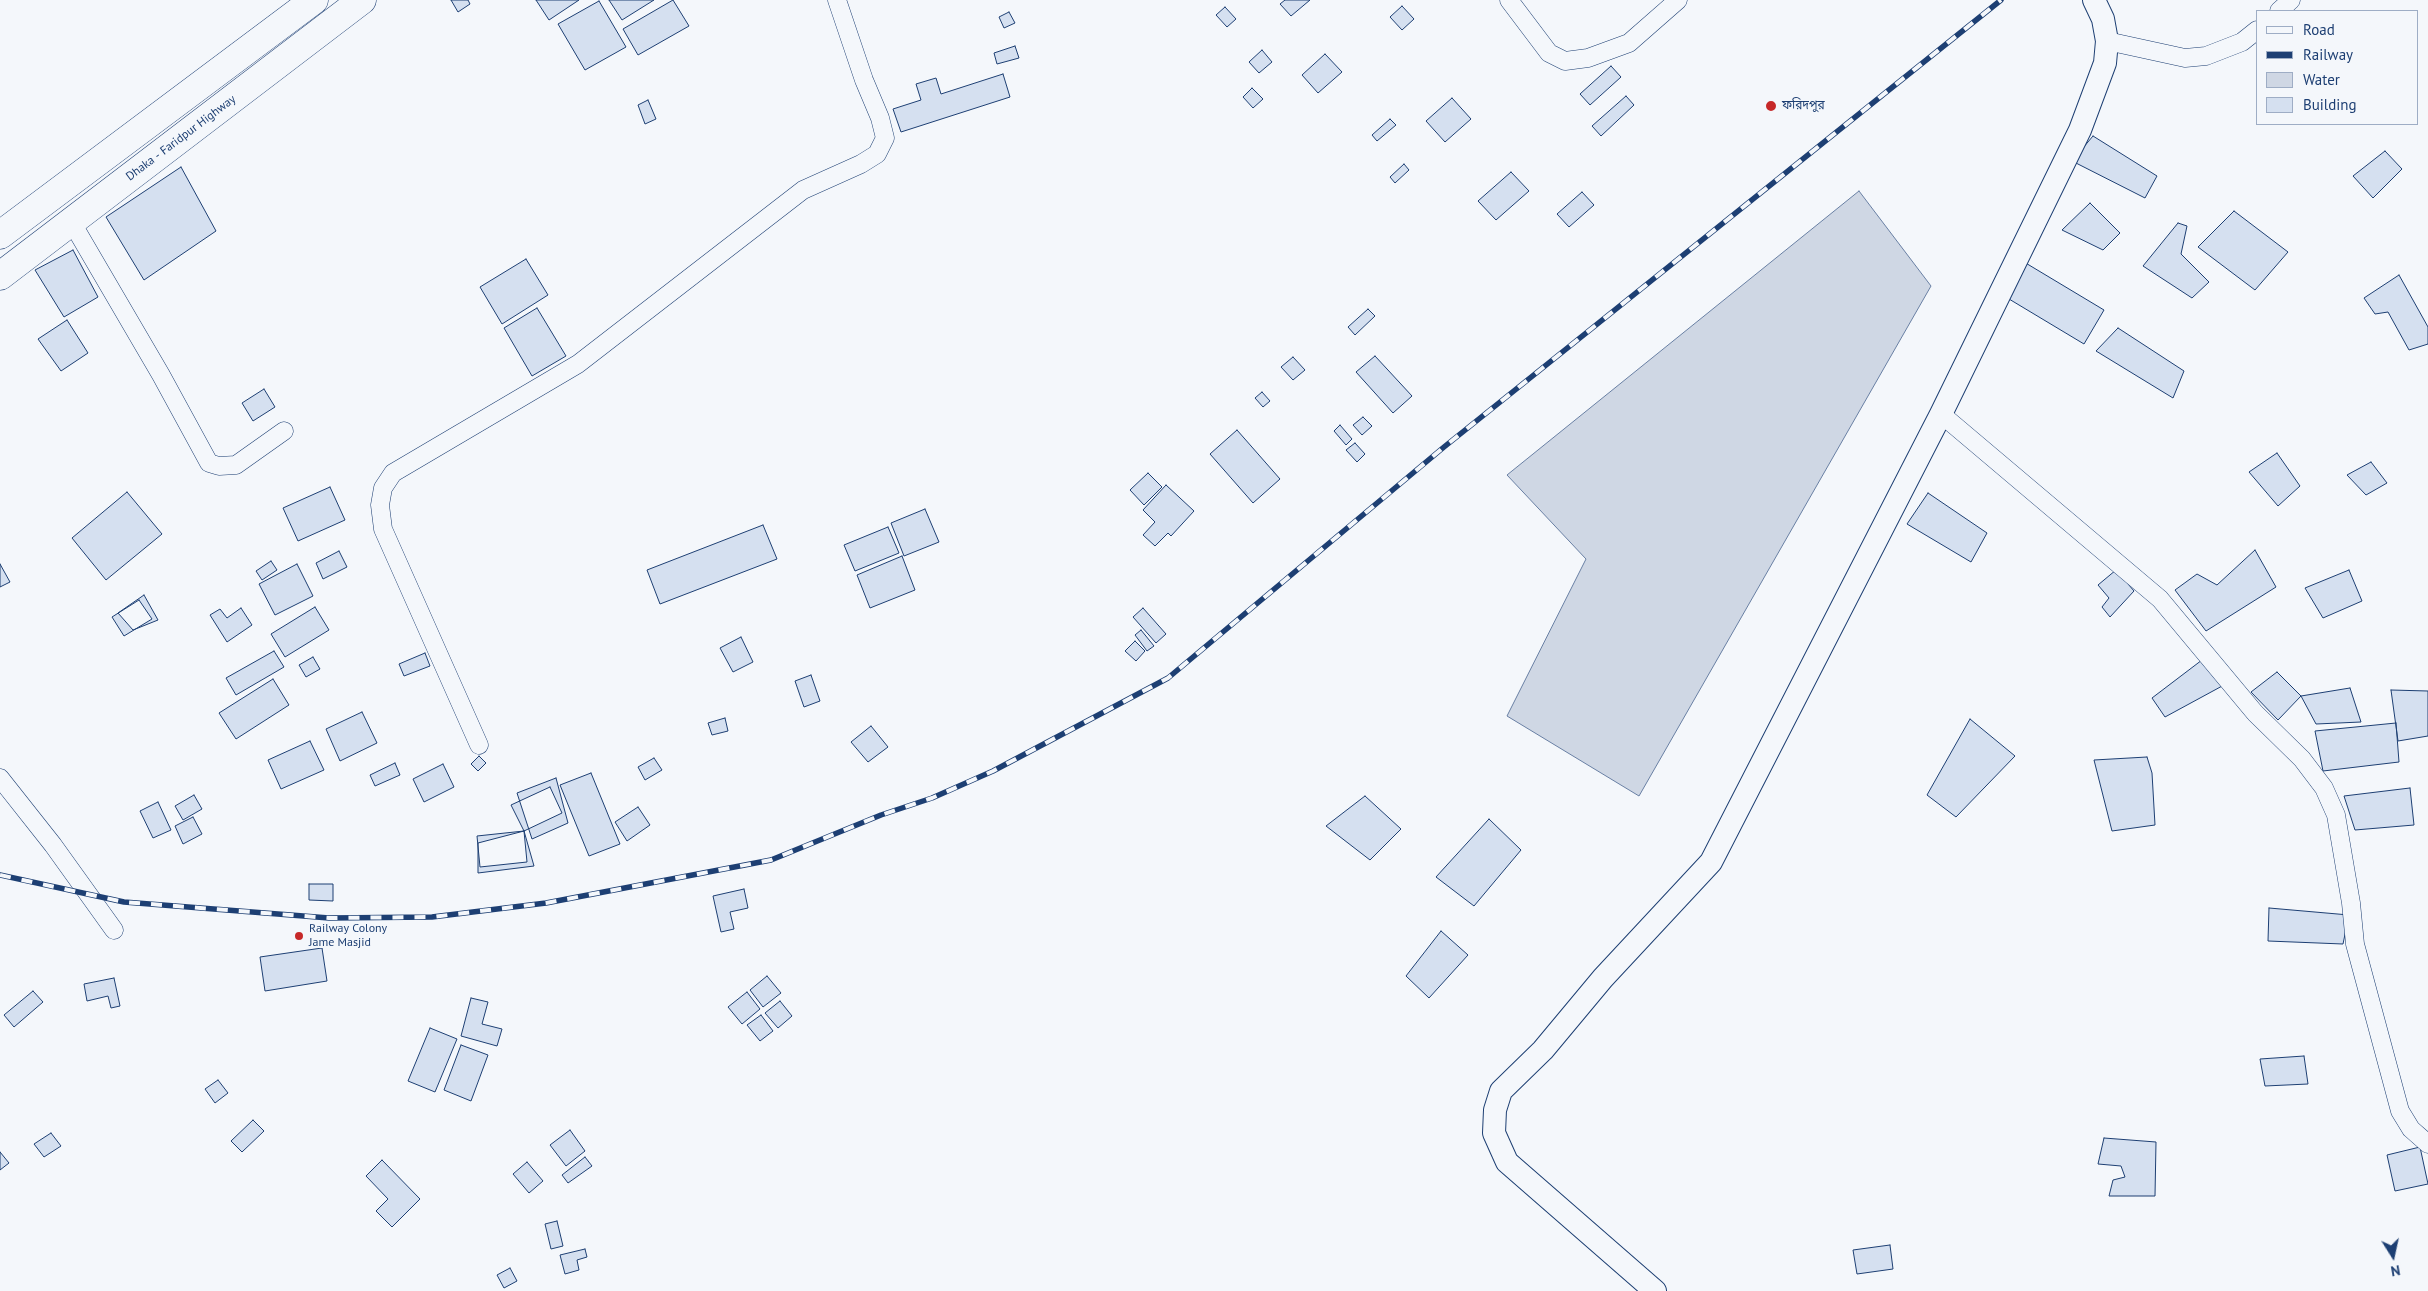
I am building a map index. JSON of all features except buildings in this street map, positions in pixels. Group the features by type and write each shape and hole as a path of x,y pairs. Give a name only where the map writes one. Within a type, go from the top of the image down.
{"highway":[{"path":"0,235 314,0"},
{"name":"Dhaka - Faridpur Highway","path":"0,276 362,0"},
{"path":"96,162 114,188"}],"street":[{"path":"479,745 383,529 380,505 383,488 393,473 578,364 803,190 861,164 877,154 885,138 880,118 864,80 837,0"},
{"path":"1509,0 1548,53 1565,61 1588,58 1629,43 1678,0"},
{"path":"1655,1291 1507,1162 1494,1133 1495,1110 1501,1091 1543,1050 1603,978 1711,862 1941,414 2080,130 2105,64 2107,41 2103,19 2094,0"},
{"path":"2280,10 2291,0"},
{"path":"2107,41 2185,58 2206,56 2234,46 2256,31"},
{"path":"71,221 161,375 209,463 219,466 236,464 284,431"},
{"path":"1941,414 2160,599 2255,714 2302,759 2324,788 2336,815 2347,874 2355,944 2400,1111 2411,1129 2428,1144"},
{"path":"0,778 53,845 114,930"}],"water":[{"path":"1859,191 1931,286 1639,796 1507,716 1586,559 1507,475"}],"railway":[{"path":"0,875 124,902 329,918 432,917 546,903 771,860 881,815 932,798 993,771 1168,678 1444,447 2001,0"}],"place":[{"name":"ফরিদপুর","path":"1771,106"},
{"name":"Railway Colony Jame Masjid","path":"299,936"}]}
